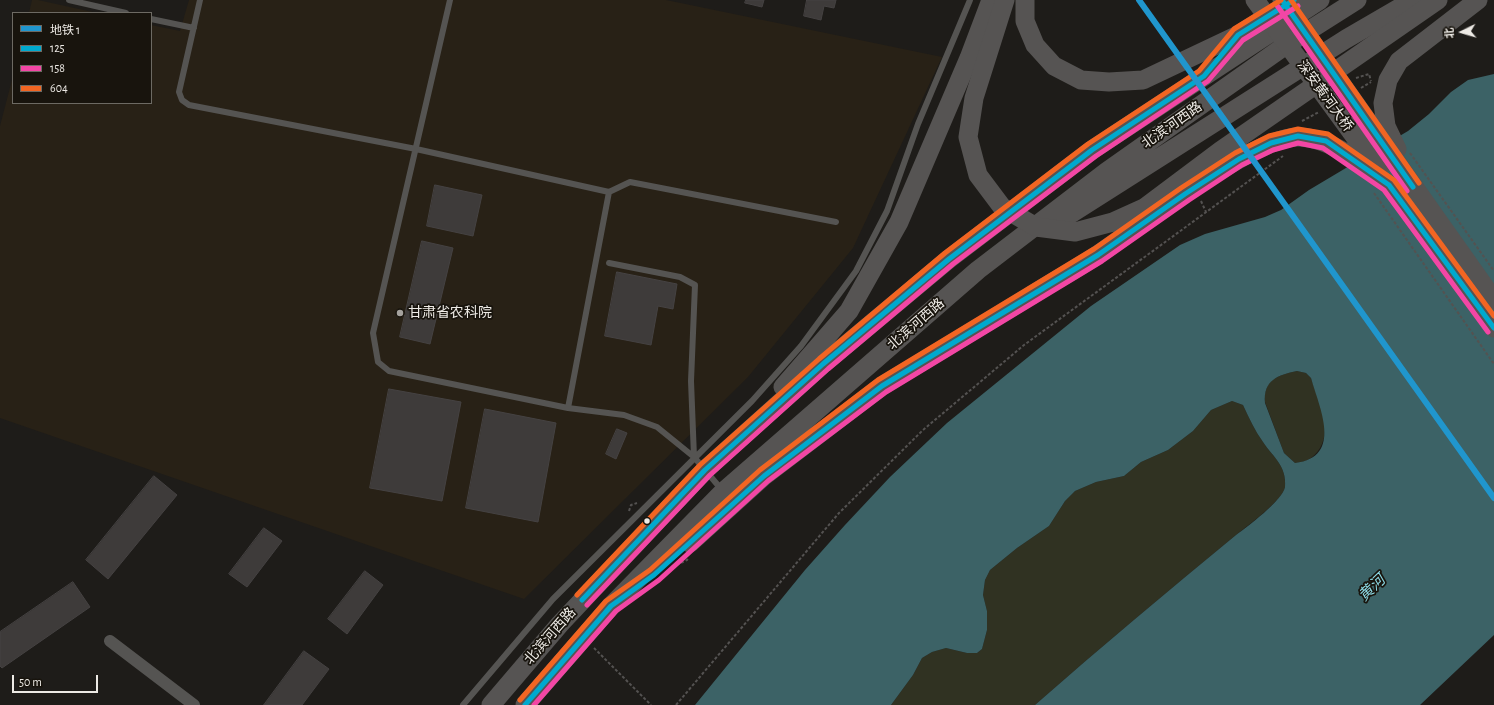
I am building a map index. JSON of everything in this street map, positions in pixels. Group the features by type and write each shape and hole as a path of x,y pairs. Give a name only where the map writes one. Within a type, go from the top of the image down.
{"main road":[{"path":"734,444 849,311 899,222 969,58 991,0"},
{"path":"1005,0 974,98 968,137 978,175 1002,207 1036,227 1075,232 1113,222 1144,208 1220,151 1438,0"},
{"path":"1025,0 1025,21 1035,45 1054,66 1081,80 1109,82 1143,80 1238,34 1294,0"},
{"name":"深安黄河大桥","path":"1255,0 1381,189 1494,328"},
{"name":"深安黄河大桥","path":"1282,0 1494,300"},
{"name":"北滨河西路","path":"491,705 699,464 734,444 823,364 949,259 1092,150 1320,0"},
{"name":"北滨河西路","path":"524,705 611,606 723,492 978,270 1106,172 1286,45 1357,0"},
{"path":"978,270 1096,199 1346,39 1413,0"},
{"path":"1422,198 1386,126 1383,103 1388,80 1399,60 1478,0"},
{"path":"1204,76 1238,34"},
{"path":"611,606 654,575 764,476 882,386 1098,255 1185,194 1239,159 1271,143 1298,136 1326,141 1381,189"}],"street":[{"path":"110,641 194,705"}],"lane":[{"path":"69,0 122,12"},
{"path":"200,0 179,92 185,103 416,149 609,192 630,182 836,222"},
{"path":"450,0 373,333 378,362 389,371 568,408 624,415 657,427 699,464 723,492"},
{"path":"463,705 553,599 699,464 801,346 856,271 887,211 918,124 970,0"},
{"path":"152,19 194,28"},
{"path":"568,408 609,192"},
{"path":"609,263 680,277 694,285 691,381 699,464"}],"path":[{"path":"1356,78 1369,74 1372,82"},
{"path":"1280,153 1288,151"},
{"path":"1410,152 1494,271"},
{"path":"676,705 840,513 923,430 1024,345 1283,156"},
{"path":"1381,189 1494,364"},
{"path":"583,638 651,705"}],"shaded area":[{"path":"32,0 38,0 92,12 29,12"},
{"name":"甘肃省农科院","path":"189,0 666,0 942,57 853,248 748,377 524,599 0,418 0,126 12,80 12,104 152,104 152,25 180,31"}],"green space":[{"path":"1297,371 1306,373 1311,378 1323,413 1325,431 1324,440 1315,455 1306,461 1295,463 1284,453 1265,402 1265,395 1266,388 1273,380 1284,374"},
{"path":"1232,401 1243,405 1257,433 1282,467 1285,487 1272,506 1135,619 1035,705 891,705 913,675 922,658 932,652 946,648 967,653 977,653 982,649 987,630 987,611 983,595 985,580 990,570 1017,548 1049,526 1065,501 1075,491 1096,482 1124,476 1141,462 1168,450 1193,431 1211,410"}],"water":[{"name":"黄河","path":"1494,74 1494,635 1420,705 1035,705 1160,598 1264,513 1272,506 1283,492 1285,480 1282,467 1257,433 1243,405 1232,401 1211,410 1193,431 1168,450 1141,462 1124,476 1096,482 1075,491 1065,501 1049,526 1017,548 990,570 985,580 983,595 987,611 987,630 982,649 977,653 967,653 946,648 932,652 922,658 913,675 891,705 695,705 805,570 890,477 947,423 1091,306 1180,245 1205,234 1265,217 1281,210 1309,190 1408,131 1429,114 1451,92 1468,80","holes":["1297,371 1306,373 1311,378 1319,403 1324,429 1324,441 1319,451 1310,459 1295,463 1284,453 1265,403 1265,395 1269,384 1278,377"]}],"building":[{"path":"746,0 764,0 762,7 745,3"},
{"path":"807,0 836,0 834,8 824,6 821,20 804,16"},
{"path":"435,185 482,195 473,236 427,226"},
{"path":"422,241 453,248 430,344 400,337"},
{"path":"617,272 677,284 673,309 658,306 651,345 605,336"},
{"path":"389,389 461,402 442,501 370,488"},
{"path":"485,409 556,423 538,522 466,508"},
{"path":"617,429 627,433 616,459 606,454"},
{"path":"154,476 177,495 108,579 86,560"},
{"path":"264,528 282,541 247,587 229,574"},
{"path":"365,571 383,585 347,634 328,619"},
{"path":"73,582 90,607 2,668 0,666 0,632"},
{"path":"304,651 329,669 302,705 264,705"}],"metro line":[{"name":"1","path":"1139,0 1494,498"}],"transit line":[{"name":"604","path":"577,595 700,465 819,359 945,253 1088,144 1199,71 1234,29 1281,0"},
{"name":"125","path":"1282,0 1413,187"},
{"name":"604","path":"1291,0 1419,183"},
{"name":"125","path":"582,600 705,470 823,364 949,259 1092,150 1204,76 1238,35 1294,0"},
{"name":"158","path":"1276,4 1407,191"},
{"name":"158","path":"587,605 710,475 828,369 953,264 1096,156 1208,81 1243,40 1298,6"},
{"name":"604","path":"520,700 606,601 650,570 760,470 878,380 1094,249 1181,188 1235,153 1269,136 1298,129 1328,134 1394,180 1494,316"},
{"name":"125","path":"525,705 611,606 654,575 764,476 882,386 1098,255 1185,194 1239,159 1271,143 1298,136 1326,141 1389,185 1494,328"},
{"name":"158","path":"534,705 616,611 659,580 768,481 886,392 1102,261 1242,165 1273,150 1298,143 1323,148 1384,190 1488,332"}],"place":[{"name":"甘肃省农科院","path":"400,313"}]}
